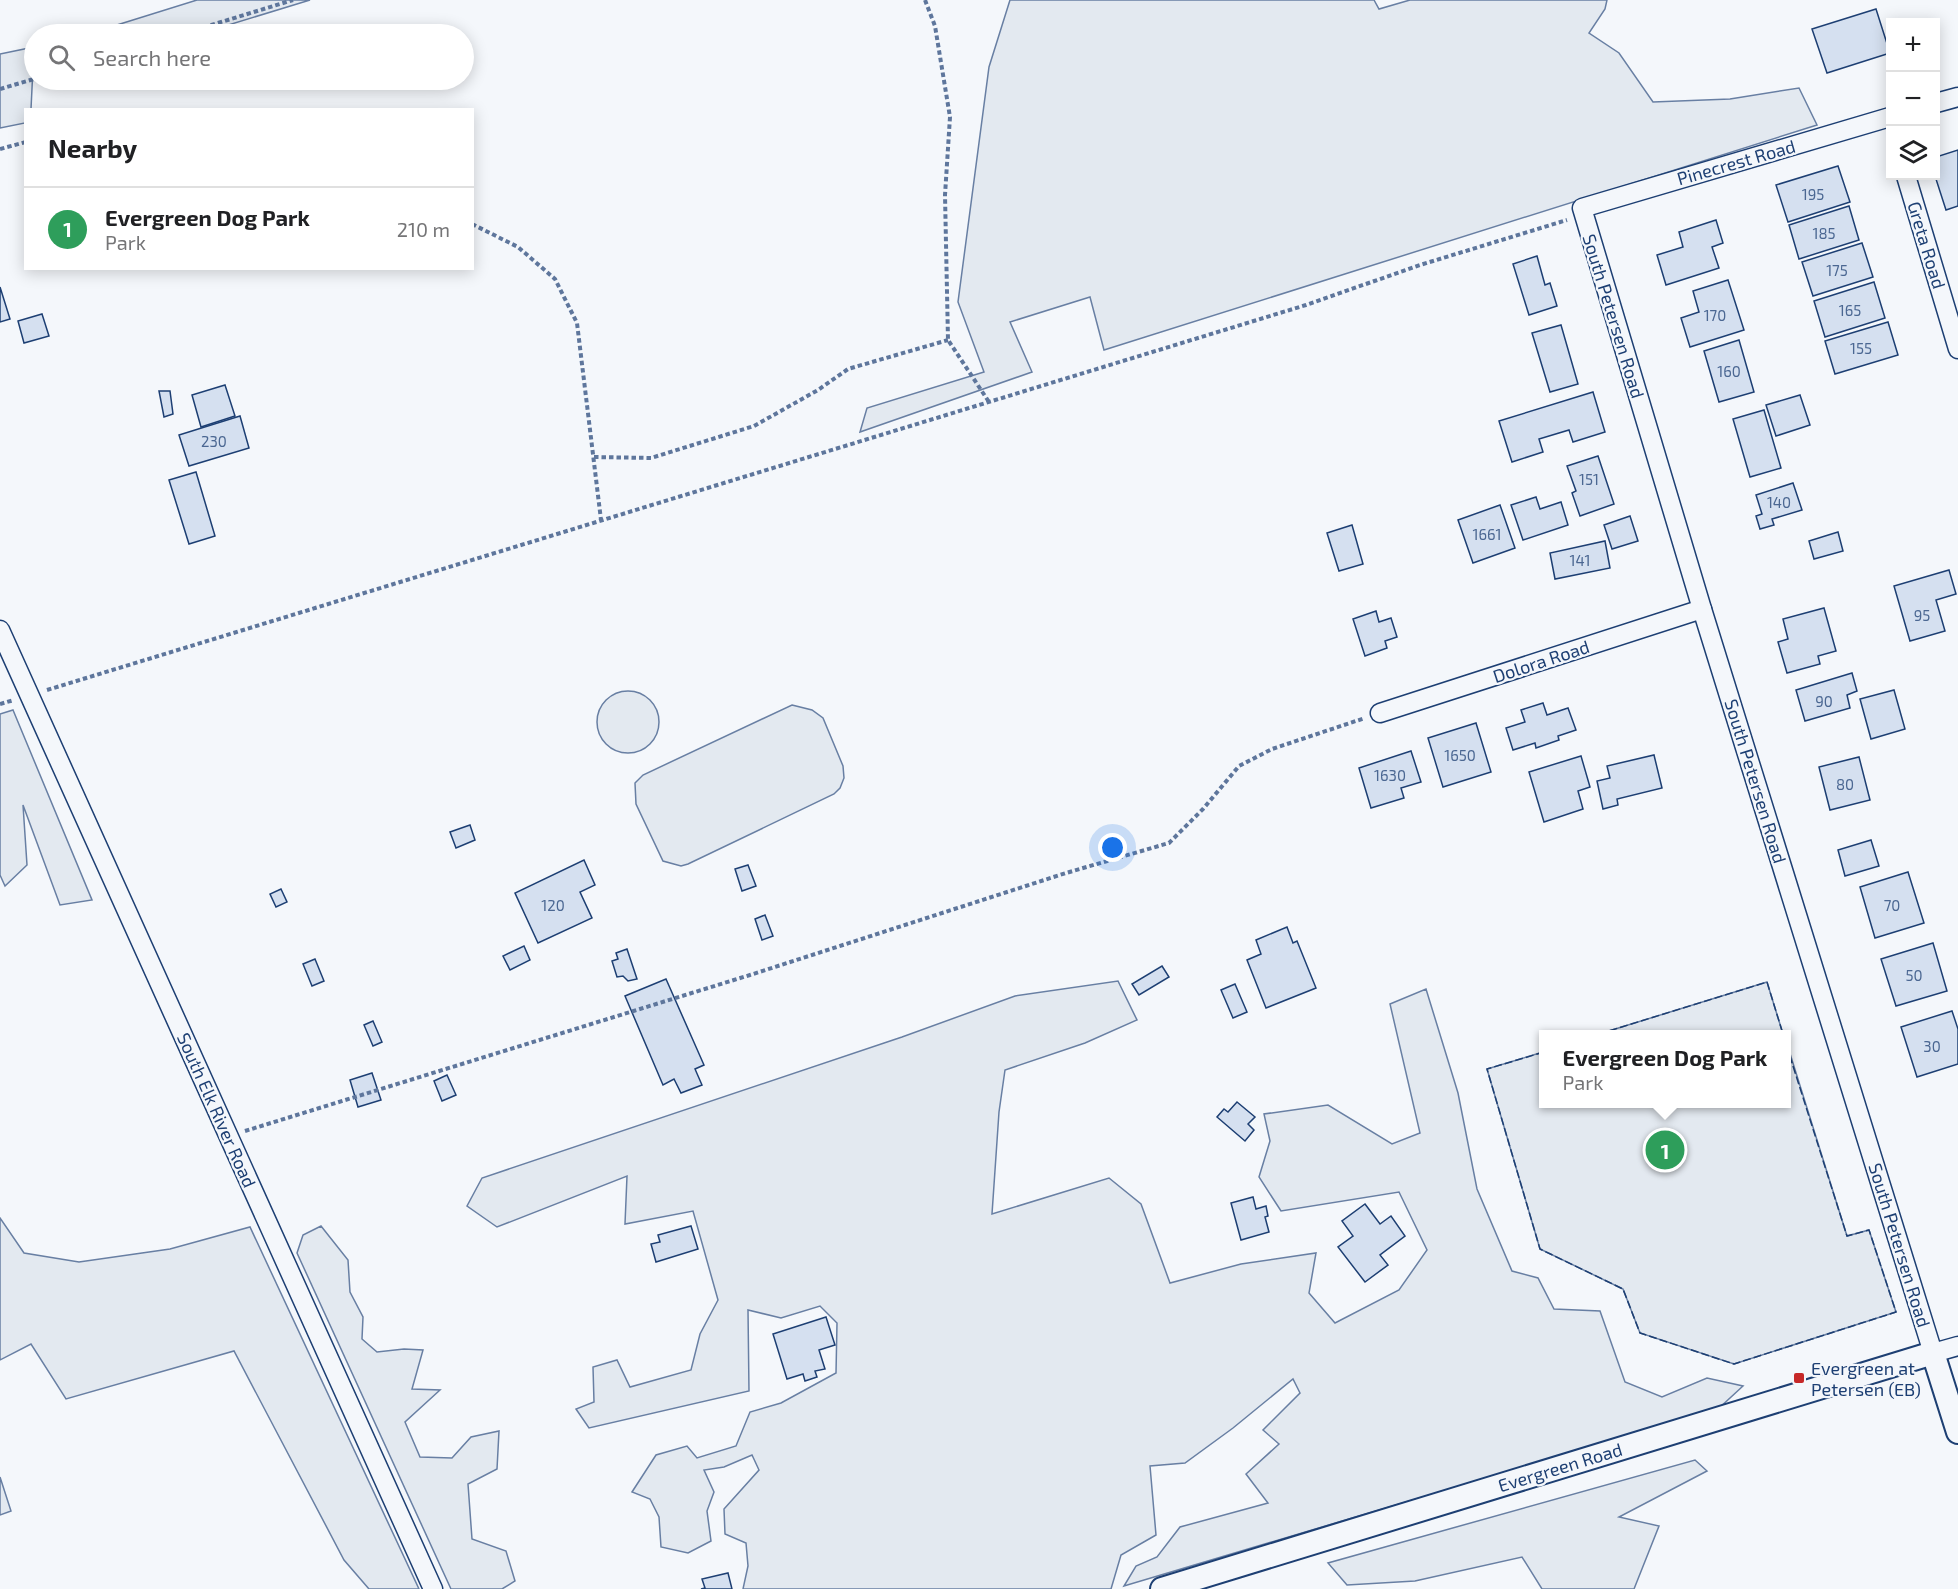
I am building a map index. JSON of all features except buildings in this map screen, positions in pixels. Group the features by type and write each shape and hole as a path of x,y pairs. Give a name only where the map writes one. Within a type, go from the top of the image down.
{"street":[{"path":"1940,102 1958,97"},
{"name":"Pinecrest Road","path":"1583,211 1886,120"},
{"name":"Greta Road","path":"1907,180 1958,349"},
{"name":"South Petersen Road","path":"1583,211 1702,609 1934,1353"},
{"name":"Dolora Road","path":"1380,713 1702,609"},
{"name":"South Elk River Road","path":"0,630 434,1589"},
{"name":"Evergreen Road","path":"1162,1589 1958,1346"},
{"path":"1934,1353 1958,1432"}],"path":[{"path":"215,24 293,0"},
{"path":"925,0 935,26 950,117 945,195 948,339 989,402"},
{"path":"0,89 24,83"},
{"path":"0,149 24,143"},
{"path":"29,695 1306,305 1583,211"},
{"path":"474,225 519,247 555,279 577,323 601,520"},
{"path":"594,458 651,458 754,426 818,390 848,369 948,339"},
{"path":"229,1136 739,978 1066,873 1169,843 1203,809 1239,766 1272,749 1380,713"}],"shaded area":[{"path":"197,0 310,0 232,24 120,24"},
{"path":"1010,0 1374,0 1379,9 1410,0 1607,0 1605,9 1589,33 1619,53 1653,102 1730,99 1799,88 1817,125 1104,350 1090,297 1010,322 1032,372 860,432 867,408 984,372 958,302 989,67"},
{"path":"24,49 24,90 32,90 31,108 24,108 24,123 0,128 0,54"},
{"path":"622,691 634,691 650,700 657,710 659,722 657,734 650,744 634,753 622,753 611,748 602,739 597,728 597,716 602,705 611,696"},
{"path":"792,705 812,710 823,718 843,766 844,778 840,788 834,794 688,864 681,866 663,861 636,804 635,783 643,775"},
{"path":"13,710 92,900 60,905 23,805 27,865 5,886 0,875 0,714"},
{"path":"1118,981 1137,1020 1085,1043 1005,1070 999,1112 992,1214 1109,1178 1141,1204 1170,1283 1241,1264 1316,1253 1309,1293 1335,1323 1399,1290 1427,1250 1399,1192 1281,1211 1259,1177 1270,1141 1264,1114 1328,1105 1392,1144 1420,1133 1390,1004 1426,989 1458,1093 1477,1189 1512,1271 1538,1278 1554,1309 1600,1311 1625,1382 1662,1397 1707,1378 1743,1386 1718,1409 1124,1586 1136,1566 1157,1557 1180,1527 1268,1503 1246,1474 1279,1444 1263,1430 1300,1393 1293,1379 1233,1428 1185,1463 1150,1466 1156,1535 1121,1555 1111,1589 743,1589 748,1566 746,1543 725,1534 724,1509 759,1470 752,1455 724,1467 704,1470 714,1492 707,1511 711,1541 688,1553 661,1547 659,1517 650,1499 632,1492 656,1455 687,1446 697,1458 736,1446 750,1412 781,1403 836,1373 837,1323 820,1306 781,1318 748,1310 749,1391 589,1428 576,1409 594,1402 593,1367 617,1360 630,1387 691,1370 700,1334 718,1300 693,1211 625,1224 627,1176 497,1227 467,1206 482,1178 902,1037 1015,996"},
{"path":"1767,982 1782,1030 1612,1030"},
{"path":"1539,1053 1539,1108 1791,1108 1791,1057 1847,1236 1869,1230 1896,1312 1734,1364 1640,1333 1623,1289 1540,1249 1487,1069"},
{"path":"0,1218 24,1253 79,1262 170,1249 250,1227 419,1589 369,1589 344,1560 234,1351 66,1399 31,1344 0,1360"},
{"path":"321,1226 348,1260 350,1292 363,1317 362,1339 377,1352 404,1349 423,1350 412,1389 440,1390 405,1422 420,1457 452,1458 471,1437 499,1431 497,1469 468,1484 472,1539 506,1551 515,1581 502,1589 451,1589 297,1253 303,1235"},
{"path":"1695,1460 1707,1471 1619,1517 1659,1526 1634,1589 1542,1589 1522,1557 1415,1581 1347,1585 1328,1563"},
{"path":"0,1477 11,1511 0,1515"}],"fence":[{"path":"1612,1030 1767,982 1782,1030"},
{"path":"1539,1053 1487,1069 1540,1249 1623,1289 1640,1333 1734,1364 1896,1312 1869,1230 1847,1236 1791,1060"}],"place":[{"name":"Evergreen Dog Park","path":"1665,1150"},
{"name":"Evergreen at Petersen (EB)","path":"1799,1378"}]}
